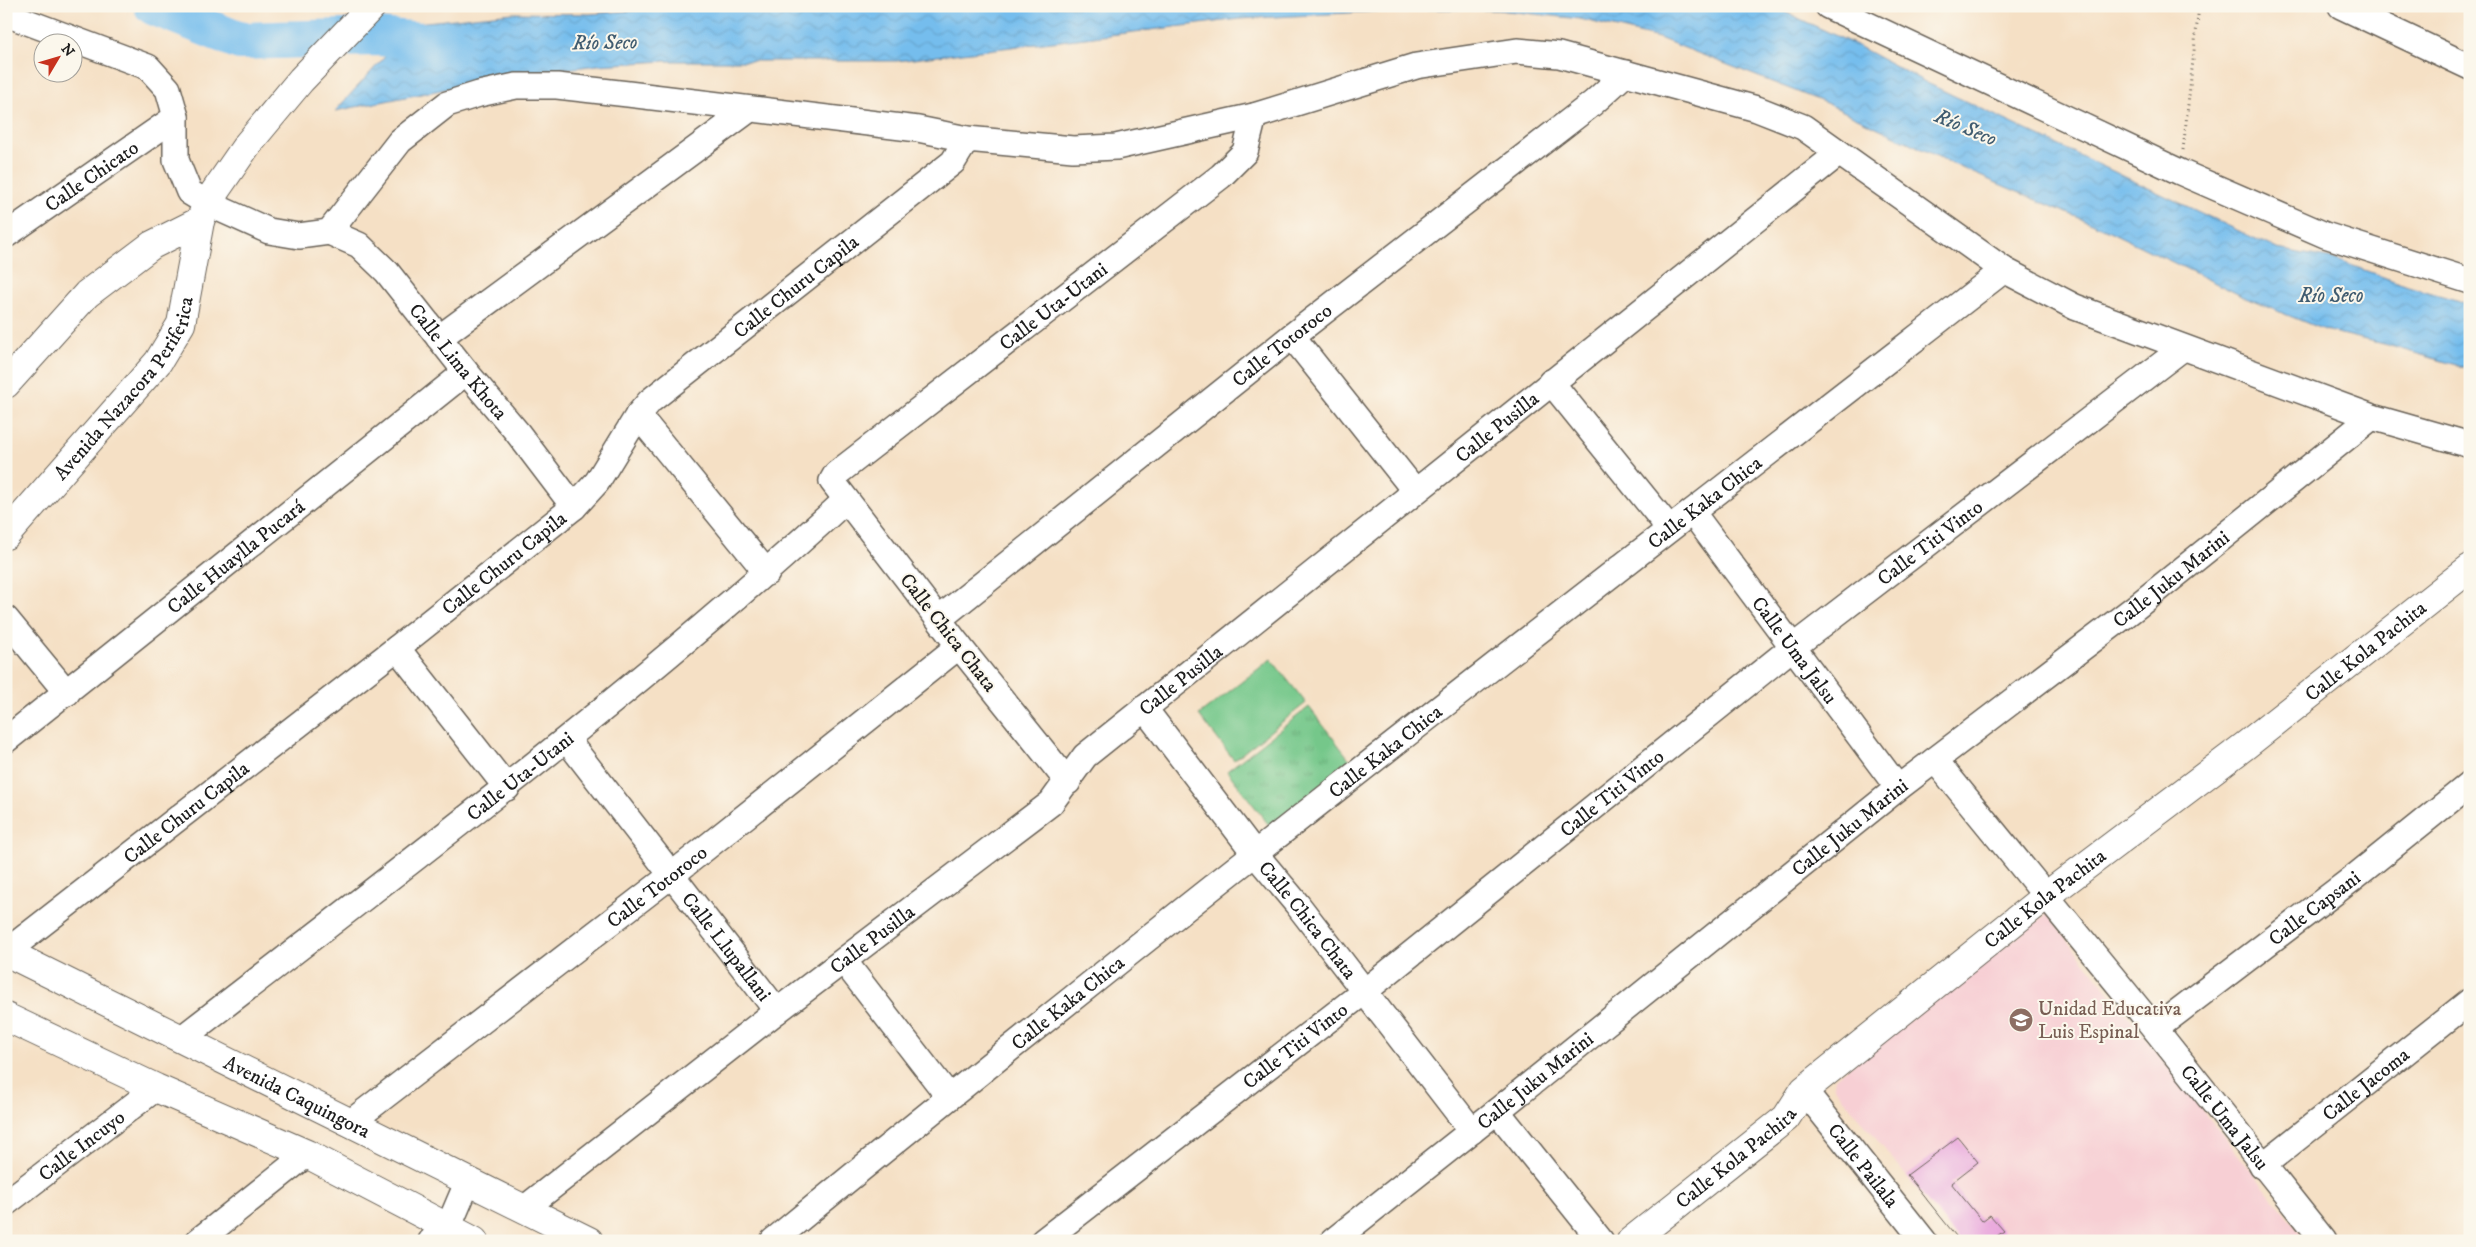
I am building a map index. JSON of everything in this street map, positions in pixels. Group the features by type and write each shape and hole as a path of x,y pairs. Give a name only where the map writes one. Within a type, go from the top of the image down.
{"street":[{"name":"Avenida Nazacora Periferica","path":"6,535 158,362 181,324 204,212 246,145 301,80 372,6"},
{"path":"1828,6 2180,172 2325,236 2470,281"},
{"path":"2341,6 2378,15 2470,68"},
{"path":"8,17 148,67 168,89 176,117 176,160 189,192 204,212 269,231 299,236 329,232 400,141 448,104 479,94 516,86 557,86 918,129 967,139 1073,149 1116,147 1254,116 1416,66 1473,56 1517,51 1560,55 1757,109 1803,127 2004,270 2075,307 2372,417 2470,446"},
{"name":"Calle Totoroco","path":"938,619 1292,336 1593,103 1626,73"},
{"path":"439,338 750,109"},
{"name":"Calle Uta-Utani","path":"181,1039 507,788 767,573 839,490 844,468 1220,176 1245,152 1254,116"},
{"name":"Calle Chicato","path":"6,235 176,117"},
{"name":"Calle Churu Capila","path":"6,952 397,648 574,507 598,482 638,415 667,386 953,162 967,139"},
{"name":"Calle Pusilla","path":"525,1208 776,1011 1051,803 1068,782 1084,756 1839,154"},
{"name":"Avenida Nazacora Periferica","path":"6,384 94,288 152,245 204,212"},
{"name":"Calle Lima Khota","path":"329,232 359,245 387,272 466,372 517,432 574,507"},
{"name":"Calle Kaka Chica","path":"773,1241 949,1097 1669,528 2004,270"},
{"path":"1292,336 1414,491"},
{"name":"Calle Titi Vinto","path":"1044,1241 1365,991 1793,647 2183,348"},
{"name":"Calle Huaylla Pucará","path":"6,740 466,372"},
{"path":"1551,382 1669,528"},
{"path":"638,415 767,573"},
{"name":"Calle Juku Marini","path":"1333,1241 1898,788 2136,607 2372,417"},
{"name":"Calle Chica Chata","path":"839,490 959,646 1068,782"},
{"name":"Calle Uma Jalsu","path":"1692,512 1898,788"},
{"name":"Calle Kola Pachita","path":"1631,1241 1786,1118 1804,1090 2046,896 2254,739 2470,568"},
{"path":"6,619 67,693"},
{"name":"Calle Totoroco","path":"351,1122 673,874 959,646"},
{"path":"397,648 507,788"},
{"name":"Calle Chica Chata","path":"1144,708 1256,855 1365,991 1472,1130"},
{"name":"Calle Llupallani","path":"567,740 673,874 776,1011"},
{"name":"Calle Uma Jalsu","path":"1935,760 2155,1029 2262,1166 2324,1241"},
{"name":"Calle Capsani","path":"2155,1029 2352,879 2470,784"},
{"name":"Avenida Caquingora","path":"6,952 589,1241"},
{"path":"844,961 949,1097"},
{"name":"Calle Jacoma","path":"2262,1166 2470,1001"},
{"path":"8,1020 156,1088 307,1154 440,1234 474,1241"},
{"name":"Calle Incuyo","path":"6,1203 156,1088"},
{"name":"Calle Pailala","path":"1804,1090 1912,1236"},
{"path":"1497,1111 1601,1241"},
{"path":"198,1241 307,1154"},
{"path":"440,1234 468,1181"}],"path":[{"path":"2180,172 2199,6"}],"shaded area":[{"name":"Unidad Educativa Luis Espinal","path":"2047,914 2307,1241 1959,1241 1834,1087 1835,1078"}],"green space":[{"path":"1271,659 1306,703 1234,760 1199,715"},
{"path":"1309,707 1364,778 1282,842 1227,771"}],"water":[{"name":"Río Seco","path":"695,6 903,8 916,6 1772,6 1858,46 1927,83 2277,249 2334,259 2408,286 2470,304 2470,369 2387,345 2324,330 2248,299 2105,229 1966,170 1826,103 1659,38 1580,19 1498,10 1418,9 1240,19 897,61 665,61 598,65 512,76 335,111 416,23 513,13 590,14"}],"building":[{"path":"1958,1137 1978,1162 1951,1183 1982,1221 1990,1215 2004,1231 1990,1241 1960,1241 1907,1175"}],"waterway":[{"name":"Río Seco","path":"153,6 240,41 379,37 452,44"}],"place":[{"name":"Unidad Educativa Luis Espinal","path":"2021,1020"}]}
